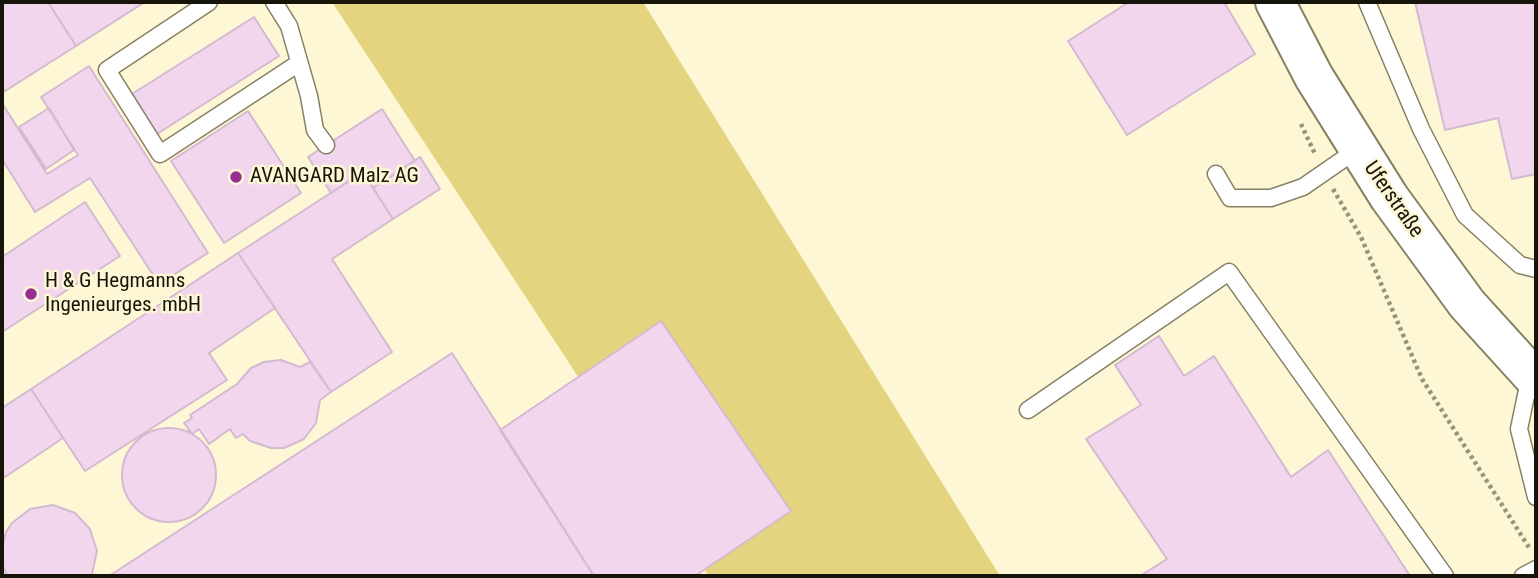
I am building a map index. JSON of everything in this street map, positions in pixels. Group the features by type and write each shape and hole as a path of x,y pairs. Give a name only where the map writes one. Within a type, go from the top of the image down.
{"main road":[{"name":"Uferstraße","path":"1275,2 1314,77 1389,197 1467,303 1533,377"}],"lane":[{"path":"209,2 107,70 160,153 299,63"},
{"path":"274,2 289,26 309,96 315,130 326,145"},
{"path":"1367,2 1421,129 1465,215 1520,265 1536,269"},
{"path":"1216,174 1230,198 1271,198 1303,187 1358,149"},
{"path":"1028,410 1230,272 1445,576"},
{"path":"1533,377 1519,429 1536,497"},
{"path":"1524,576 1536,569"}],"path":[{"path":"1296,111 1324,173 1362,237 1422,379 1536,559"}],"shaded area":[{"path":"332,2 643,2 1000,576 709,576"}],"building":[{"path":"2,2 48,2 76,46 2,93"},
{"path":"48,2 145,2 76,46"},
{"path":"1129,2 1224,2 1255,54 1127,135 1068,41"},
{"path":"1415,2 1536,2 1536,174 1512,179 1498,118 1445,130"},
{"path":"254,17 279,56 157,134 132,94"},
{"path":"89,66 208,253 159,284 90,178 35,212 2,159 2,103 47,174 78,155 41,97"},
{"path":"49,108 74,150 46,169 19,127"},
{"path":"382,109 415,161 373,188 363,172 331,193 308,157"},
{"name":"AVANGARD Malz AG","path":"248,111 301,193 224,243 171,161"},
{"path":"420,157 440,189 393,219 373,188"},
{"path":"363,172 393,219 332,259 392,352 331,392 238,253"},
{"name":"H & G Hegmanns Ingenieurges. mbH","path":"85,202 120,256 2,332 2,257"},
{"path":"238,253 275,308 209,353 227,380 85,471 31,389"},
{"path":"661,321 791,511 695,576 594,576 500,430"},
{"path":"1159,336 1184,376 1214,356 1291,477 1328,450 1410,576 1140,576 1167,559 1086,439 1141,405 1115,365"},
{"path":"452,353 594,576 109,576"},
{"path":"281,360 300,367 310,362 331,392 320,400 316,423 304,439 284,448 271,448 250,441 243,434 236,438 230,429 209,444 199,429 192,434 184,423 192,418 190,415 237,384 251,368 264,362"},
{"path":"31,389 63,438 2,479 2,408"},
{"path":"169,428 187,431 203,441 213,457 216,475 213,493 203,509 187,519 169,522 151,519 135,509 125,493 122,475 125,457 135,441 151,431"},
{"path":"53,505 75,513 90,529 97,551 92,574 7,576 3,566 2,549 6,532 12,523 30,509"}],"place":[{"name":"AVANGARD Malz AG","path":"236,177"},
{"name":"H & G Hegmanns Ingenieurges. mbH","path":"31,294"}]}
